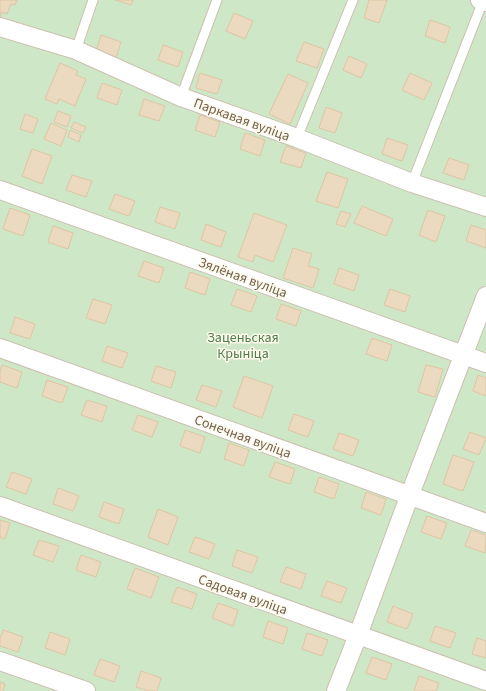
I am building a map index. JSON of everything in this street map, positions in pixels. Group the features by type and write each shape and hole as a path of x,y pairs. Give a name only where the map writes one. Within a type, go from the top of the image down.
{"street":[{"name":"Паркавая вуліца","path":"0,27 76,50 182,98 297,138 412,183 486,207"},
{"name":"Зялёная вуліца","path":"0,190 486,363"},
{"path":"336,691 486,296"},
{"name":"Сонечная вуліца","path":"0,348 410,497 486,523"},
{"name":"Садовая вуліца","path":"0,506 486,681"},
{"path":"0,661 86,691"}],"lane":[{"path":"76,50 93,0"},
{"path":"182,98 218,0"},
{"path":"297,138 353,0"},
{"path":"412,183 483,1"}],"green space":[{"name":"Заценьская Крыніца","path":"0,0 486,0 486,691 0,691"}],"building":[{"path":"0,0 17,0 15,5 11,4 7,14 2,12 0,17"},
{"path":"115,0 133,0 131,5"},
{"path":"369,0 387,0 379,23 364,18"},
{"path":"234,13 253,21 245,39 226,31"},
{"path":"430,20 450,27 445,43 425,36"},
{"path":"101,35 121,42 116,58 96,51"},
{"path":"304,42 324,49 317,68 296,61"},
{"path":"163,45 183,52 178,67 158,60"},
{"path":"349,56 367,64 361,78 343,70"},
{"path":"60,63 78,71 76,75 86,79 75,106 59,99 57,104 45,99"},
{"path":"200,73 222,80 217,94 196,88"},
{"path":"410,73 432,83 424,100 402,90"},
{"path":"288,74 308,83 290,124 269,114"},
{"path":"102,83 122,90 117,105 97,98"},
{"path":"144,99 165,106 159,121 139,115"},
{"path":"326,107 342,113 335,133 319,128"},
{"path":"58,111 71,116 67,127 54,122"},
{"path":"25,114 38,119 33,133 20,129"},
{"path":"200,115 220,122 215,137 195,130"},
{"path":"74,122 86,127 83,133 71,128"},
{"path":"51,123 67,130 61,146 44,139"},
{"path":"70,130 81,135 79,142 68,137"},
{"path":"245,133 265,140 260,156 240,149"},
{"path":"387,138 408,145 402,161 382,154"},
{"path":"286,146 306,153 301,168 280,162"},
{"path":"32,149 52,156 42,184 22,176"},
{"path":"449,158 469,165 464,180 443,173"},
{"path":"327,172 348,179 338,208 316,201"},
{"path":"72,175 92,181 86,197 66,190"},
{"path":"115,194 135,201 129,216 109,209"},
{"path":"362,206 393,219 386,236 354,223"},
{"path":"160,207 180,213 175,229 155,222"},
{"path":"10,208 30,215 23,236 3,229"},
{"path":"428,210 445,216 436,242 419,235"},
{"path":"341,211 351,214 345,227 336,224"},
{"path":"254,213 287,225 273,262 255,255 253,262 238,257"},
{"path":"206,224 226,232 221,247 201,240"},
{"path":"471,225 486,230 486,248 466,241"},
{"path":"53,226 73,233 68,249 48,242"},
{"path":"293,248 312,254 308,266 319,269 313,288 283,278"},
{"path":"144,261 164,268 159,283 138,276"},
{"path":"339,268 359,275 354,291 334,284"},
{"path":"190,272 210,279 205,295 185,288"},
{"path":"237,289 257,296 251,312 231,305"},
{"path":"390,289 410,296 405,312 384,305"},
{"path":"93,299 112,305 105,324 86,318"},
{"path":"281,304 301,311 296,326 276,319"},
{"path":"15,317 35,324 30,339 10,333"},
{"path":"372,338 392,345 387,361 366,354"},
{"path":"107,346 128,353 122,368 102,361"},
{"path":"2,365 22,372 17,388 0,382"},
{"path":"426,365 443,369 435,397 418,392"},
{"path":"156,366 176,372 171,388 151,381"},
{"path":"478,375 486,378 486,396 473,391"},
{"path":"244,376 273,386 262,418 233,407"},
{"path":"47,380 68,387 62,403 42,396"},
{"path":"202,385 222,391 216,407 196,400"},
{"path":"87,400 107,406 102,422 81,415"},
{"path":"294,414 314,421 308,437 288,430"},
{"path":"138,415 158,422 152,437 132,430"},
{"path":"185,430 205,437 200,453 180,446"},
{"path":"470,432 486,438 479,455 463,449"},
{"path":"339,433 359,440 353,456 333,449"},
{"path":"229,443 249,450 244,466 224,459"},
{"path":"453,455 474,462 463,491 443,484"},
{"path":"275,462 295,469 290,484 269,477"},
{"path":"12,472 32,479 26,494 6,487"},
{"path":"319,477 339,484 334,499 314,492"},
{"path":"58,488 79,496 73,511 53,504"},
{"path":"366,492 386,499 381,515 361,508"},
{"path":"104,502 124,509 119,524 99,517"},
{"path":"158,509 178,517 168,545 148,537"},
{"path":"427,516 447,523 441,539 421,532"},
{"path":"0,520 10,523 5,539 0,537"},
{"path":"471,530 486,535 485,553 465,546"},
{"path":"195,537 215,544 209,559 189,552"},
{"path":"39,540 59,546 53,562 33,555"},
{"path":"237,550 258,557 252,573 232,566"},
{"path":"81,555 101,562 96,577 76,570"},
{"path":"286,567 306,574 301,589 280,582"},
{"path":"135,568 159,577 151,598 127,589"},
{"path":"327,581 347,588 341,603 321,596"},
{"path":"177,587 197,594 192,609 171,602"},
{"path":"218,603 238,610 233,626 212,618"},
{"path":"393,606 413,614 407,629 387,622"},
{"path":"268,621 288,628 283,644 263,637"},
{"path":"435,626 456,633 450,648 430,641"},
{"path":"3,630 23,637 18,652 0,646 0,639"},
{"path":"50,632 70,639 65,655 45,648"},
{"path":"307,633 328,640 322,656 302,649"},
{"path":"477,638 486,641 486,658 472,654"},
{"path":"372,657 392,664 386,680 366,673"},
{"path":"100,659 120,666 114,682 94,675"},
{"path":"141,671 161,678 157,691 149,691 136,687"},
{"path":"419,676 439,683 436,691 414,691"},
{"path":"0,682 5,684 3,691 0,691"}]}
